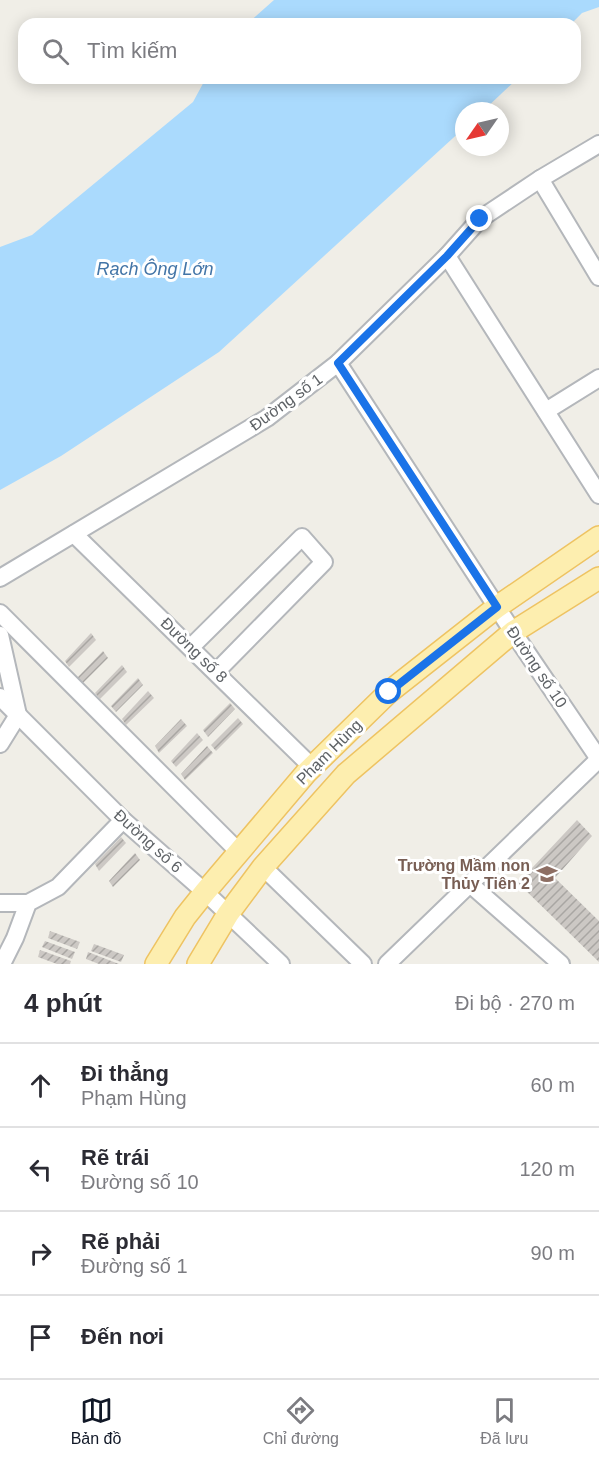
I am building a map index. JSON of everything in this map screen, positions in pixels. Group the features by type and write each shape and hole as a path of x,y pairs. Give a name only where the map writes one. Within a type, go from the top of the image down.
{"main road":[{"name":"Phạm Hùng","path":"156,964 185,917 239,852 312,767 389,692 497,607 599,537"},
{"name":"Phạm Hùng","path":"198,964 228,914 263,867 346,774 513,632 599,578"}],"street":[{"name":"Đường số 1","path":"0,578 267,418 338,363 447,256 480,219 540,179 599,144"},
{"path":"540,179 599,277"},
{"path":"447,256 599,495"},
{"name":"Đường số 10","path":"338,363 513,632 599,759"},
{"path":"546,411 599,378"},
{"name":"Đường số 8","path":"74,534 312,767"},
{"path":"191,647 302,537 324,562 216,672"},
{"path":"0,613 239,852"},
{"path":"0,634 18,715 0,744"},
{"path":"0,698 18,715"},
{"name":"Đường số 6","path":"18,715 123,820 205,892 281,964"},
{"path":"387,964 599,759"},
{"path":"0,903 28,903 58,887 123,820"},
{"path":"263,867 363,964"},
{"path":"470,884 561,964"},
{"path":"2,964 28,903"}],"water":[{"path":"274,0 599,0 599,7 582,13 577,18 254,18"},
{"name":"Rạch Ông Lớn","path":"203,84 512,84 493,102 455,102 455,136 219,352 61,456 0,490 0,247 32,235 193,102"}],"building":[{"path":"91,633 96,640 69,667 65,661"},
{"path":"103,651 108,658 81,685 77,678"},
{"path":"122,665 127,672 100,699 95,693"},
{"path":"138,678 143,685 116,712 111,706"},
{"path":"148,691 154,698 126,725 122,719"},
{"path":"230,703 235,709 208,737 203,730"},
{"path":"238,718 243,724 216,751 211,745"},
{"path":"181,719 187,726 159,753 155,746"},
{"path":"197,733 203,740 176,767 171,761"},
{"path":"207,746 213,753 185,780 181,774"},
{"path":"577,820 592,836 555,878 599,921 599,962 518,883"},
{"path":"121,837 126,843 99,871 95,864"},
{"path":"135,853 140,860 113,887 109,881"},
{"path":"50,931 80,942 77,949 48,938"},
{"path":"45,941 75,952 72,959 42,947"},
{"path":"94,944 124,955 121,962 91,951"},
{"path":"40,950 71,961 70,964 57,964 38,957"},
{"path":"88,952 119,964 99,964 86,959"}],"place":[{"name":"Trường Mầm non Thủy Tiên 2","path":"547,874"}],"route":[{"path":"389,692 497,607 338,363 447,256 480,219"}]}
